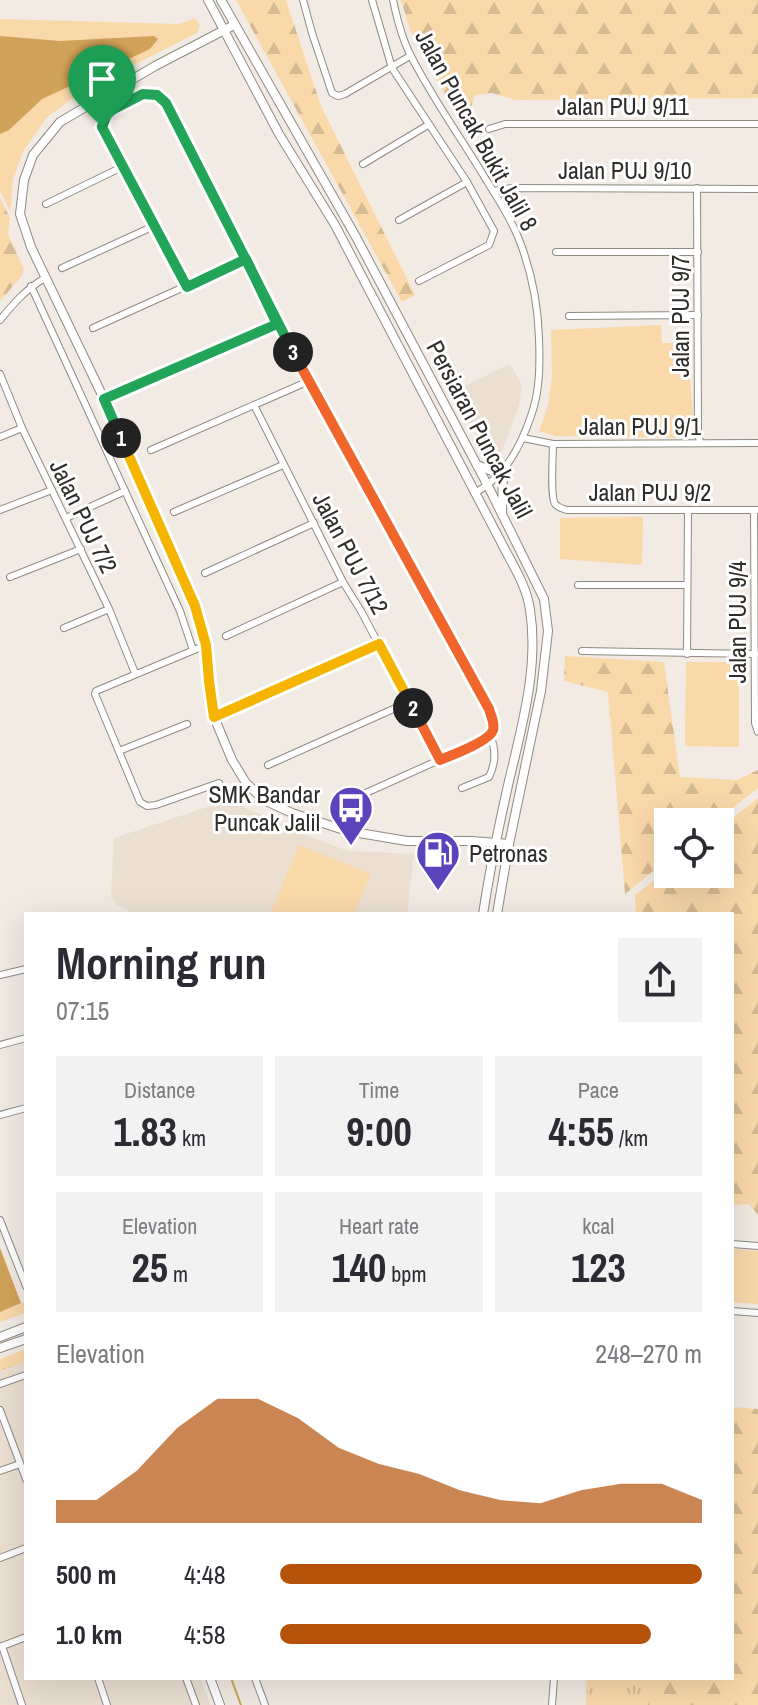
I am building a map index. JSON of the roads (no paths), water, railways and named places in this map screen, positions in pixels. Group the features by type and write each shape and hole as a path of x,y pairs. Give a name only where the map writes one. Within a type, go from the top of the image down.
{"main road":[{"name":"Persiaran Puncak Jalil","path":"208,0 279,134 335,225 526,594 532,631 531,671 483,912"},
{"name":"Persiaran Puncak Jalil","path":"221,0 356,237 540,588 548,631 541,691 497,912"},
{"path":"234,25 155,66 60,122 45,138 33,155 24,180 20,214 31,247 104,399 195,606 206,645 214,717 232,760 246,783 264,800 347,831 407,841 509,844"},
{"path":"477,465 492,471 503,470 502,516"},
{"path":"472,841 488,835 500,823"},
{"path":"472,841 486,853 491,864"},
{"path":"0,1337 24,1328"},
{"path":"0,1348 24,1340"},
{"path":"211,1680 220,1705"}],"street":[{"path":"303,0 332,93 342,96 410,56"},
{"path":"372,0 392,68 467,182 494,231 489,245 419,281"},
{"name":"Jalan Puncak Bukit Jalil 8","path":"393,0 410,56 517,235 530,273 539,315 540,374 534,409 515,455 488,486 475,493"},
{"path":"187,287 102,127 108,112 143,94 157,95 166,103 277,324 489,709 493,723 488,738 337,806"},
{"name":"Jalan PUJ 9/11","path":"489,129 505,124 758,124"},
{"path":"363,164 428,125"},
{"path":"46,204 122,167"},
{"path":"399,220 467,182"},
{"name":"Jalan PUJ 9/10","path":"493,191 512,188 758,189"},
{"name":"Jalan PUJ 9/7","path":"697,188 700,443"},
{"path":"62,268 154,226"},
{"path":"556,252 698,252"},
{"path":"93,328 246,259"},
{"path":"0,320 31,286 45,278"},
{"path":"31,286 180,611 193,650"},
{"path":"569,316 698,315"},
{"path":"104,399 277,324"},
{"name":"Jalan PUJ 7/2","path":"0,374 22,428 109,609 135,673"},
{"path":"151,450 309,381"},
{"name":"Jalan PUJ 7/12","path":"254,405 343,582 440,760"},
{"path":"0,437 22,428"},
{"name":"Jalan PUJ 9/1","path":"523,438 553,444 758,443"},
{"name":"Jalan PUJ 9/2","path":"553,444 553,495 556,505 567,510 756,510"},
{"path":"174,512 283,465"},
{"path":"0,510 52,490"},
{"path":"66,518 125,491"},
{"path":"687,654 688,510"},
{"name":"Jalan PUJ 9/4","path":"756,510 755,723 758,732"},
{"path":"205,573 314,523"},
{"path":"10,577 81,549"},
{"path":"226,636 343,582"},
{"path":"578,585 687,585"},
{"path":"64,628 109,609"},
{"path":"214,717 379,644"},
{"path":"206,645 135,673 95,694 140,802 147,806 156,805 219,783"},
{"path":"582,651 755,654"},
{"path":"268,765 409,702"},
{"path":"119,751 187,724"},
{"path":"462,788 489,777 495,756 491,733"},
{"path":"0,975 24,969"},
{"path":"0,1045 24,1039"},
{"path":"0,1115 24,1109"},
{"path":"0,1220 24,1283"},
{"path":"734,1244 758,1246"},
{"path":"734,1311 758,1313"},
{"path":"0,1384 24,1376"},
{"path":"0,1410 24,1474"},
{"path":"0,1471 20,1464"},
{"path":"0,1558 24,1549"},
{"path":"22,1705 1,1647 24,1638"},
{"path":"99,1680 107,1705"},
{"path":"187,1680 196,1705"},
{"path":"256,1680 265,1705"},
{"path":"552,1705 554,1680"}],"waterway":[{"path":"232,1680 241,1705"}],"place":[{"name":"SMK Bandar Puncak Jalil","path":"351,847"},
{"name":"Petronas","path":"438,892"}]}
